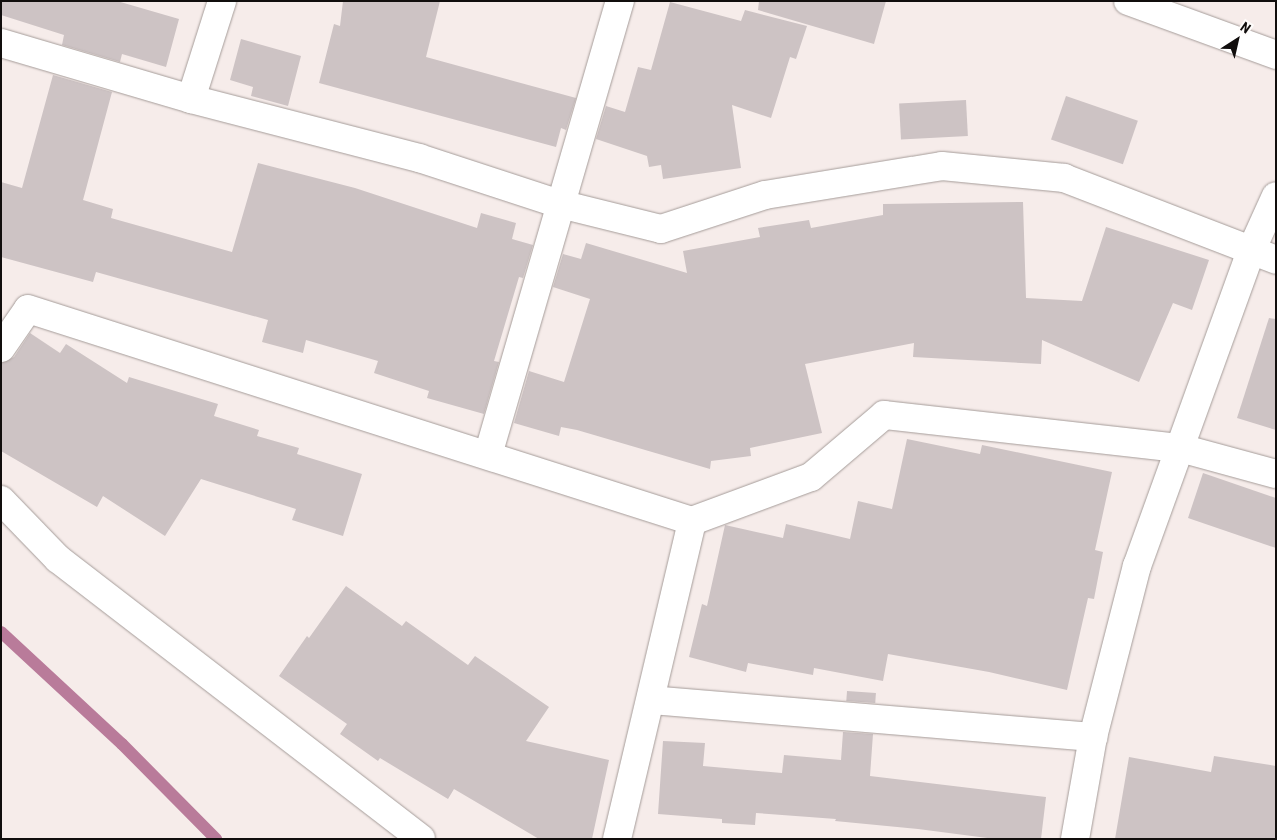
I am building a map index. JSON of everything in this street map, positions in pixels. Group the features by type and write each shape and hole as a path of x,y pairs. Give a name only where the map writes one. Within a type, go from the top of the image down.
{"street":[{"path":"191,99 222,1"},
{"path":"488,455 620,1"},
{"path":"1128,1 1276,55"},
{"path":"1,43 191,99 419,158 560,204 661,229 765,195 942,166 1064,178 1264,256"},
{"path":"1074,839 1093,737 1137,566 1180,448 1264,256 1276,196"},
{"path":"1,348 28,309 692,522 811,477 884,415 1180,448 1276,474"},
{"path":"1,500 58,559 421,839"},
{"path":"617,839 692,522"},
{"path":"651,700 1093,737"}],"building":[{"path":"1,1 117,1 179,19 166,67 122,54 120,62 62,45 64,35 1,15"},
{"path":"343,1 440,1 426,57 576,98 566,130 561,128 556,147 319,83 334,24 340,26"},
{"path":"759,1 886,1 874,44 758,10"},
{"path":"670,2 741,21 745,10 807,26 796,59 790,57 771,118 732,105 741,168 663,179 661,165 649,167 647,156 596,139 606,106 625,112 638,67 651,70"},
{"path":"241,39 301,56 288,106 251,96 253,87 230,80"},
{"path":"53,75 112,92 83,200 113,209 111,218 232,252 258,163 355,188 477,228 481,213 516,223 512,239 533,245 523,278 519,277 494,361 499,362 484,414 427,398 429,391 374,373 378,361 306,340 303,353 262,342 268,320 96,272 93,282 1,257 1,182 22,188"},
{"path":"1066,96 1138,121 1123,164 1051,139"},
{"path":"966,100 968,136 901,139 899,104"},
{"path":"1023,202 1026,298 1082,301 1106,227 1209,260 1192,310 1173,303 1139,382 1042,340 1041,364 913,357 914,343 805,364 822,433 750,448 751,456 711,461 710,469 577,430 561,427 559,436 514,423 529,371 564,382 590,299 553,287 563,254 581,259 586,243 687,273 683,251 760,237 758,228 809,220 811,228 883,215 883,204"},
{"path":"1269,318 1276,319 1276,430 1237,418"},
{"path":"30,333 60,353 66,344 127,383 129,377 218,404 214,416 259,430 257,436 299,448 297,454 362,474 343,536 292,520 296,509 201,479 165,536 103,496 97,507 1,451 1,363 14,357"},
{"path":"907,439 980,454 982,445 1112,472 1095,550 1103,552 1094,599 1088,598 1067,690 989,672 888,654 883,681 814,668 813,675 748,663 746,672 689,657 702,604 707,606 725,525 783,538 786,524 850,539 858,501 892,509"},
{"path":"1203,473 1276,498 1276,548 1188,518"},
{"path":"346,586 402,626 406,621 468,665 475,656 549,707 526,741 609,760 592,839 539,839 454,789 448,799 380,758 378,761 340,734 347,724 279,676"},
{"path":"847,691 876,693 875,703 846,701"},
{"path":"843,732 873,734 870,776 1046,797 1041,839 995,839 835,821 836,819 756,813 755,825 722,823 722,819 658,814 663,741 705,743 703,766 782,773 784,755 841,760"},
{"path":"1214,756 1276,766 1276,839 1115,839 1129,757 1211,772"}],"waterway":[{"path":"1,632 122,744 216,839"}]}
